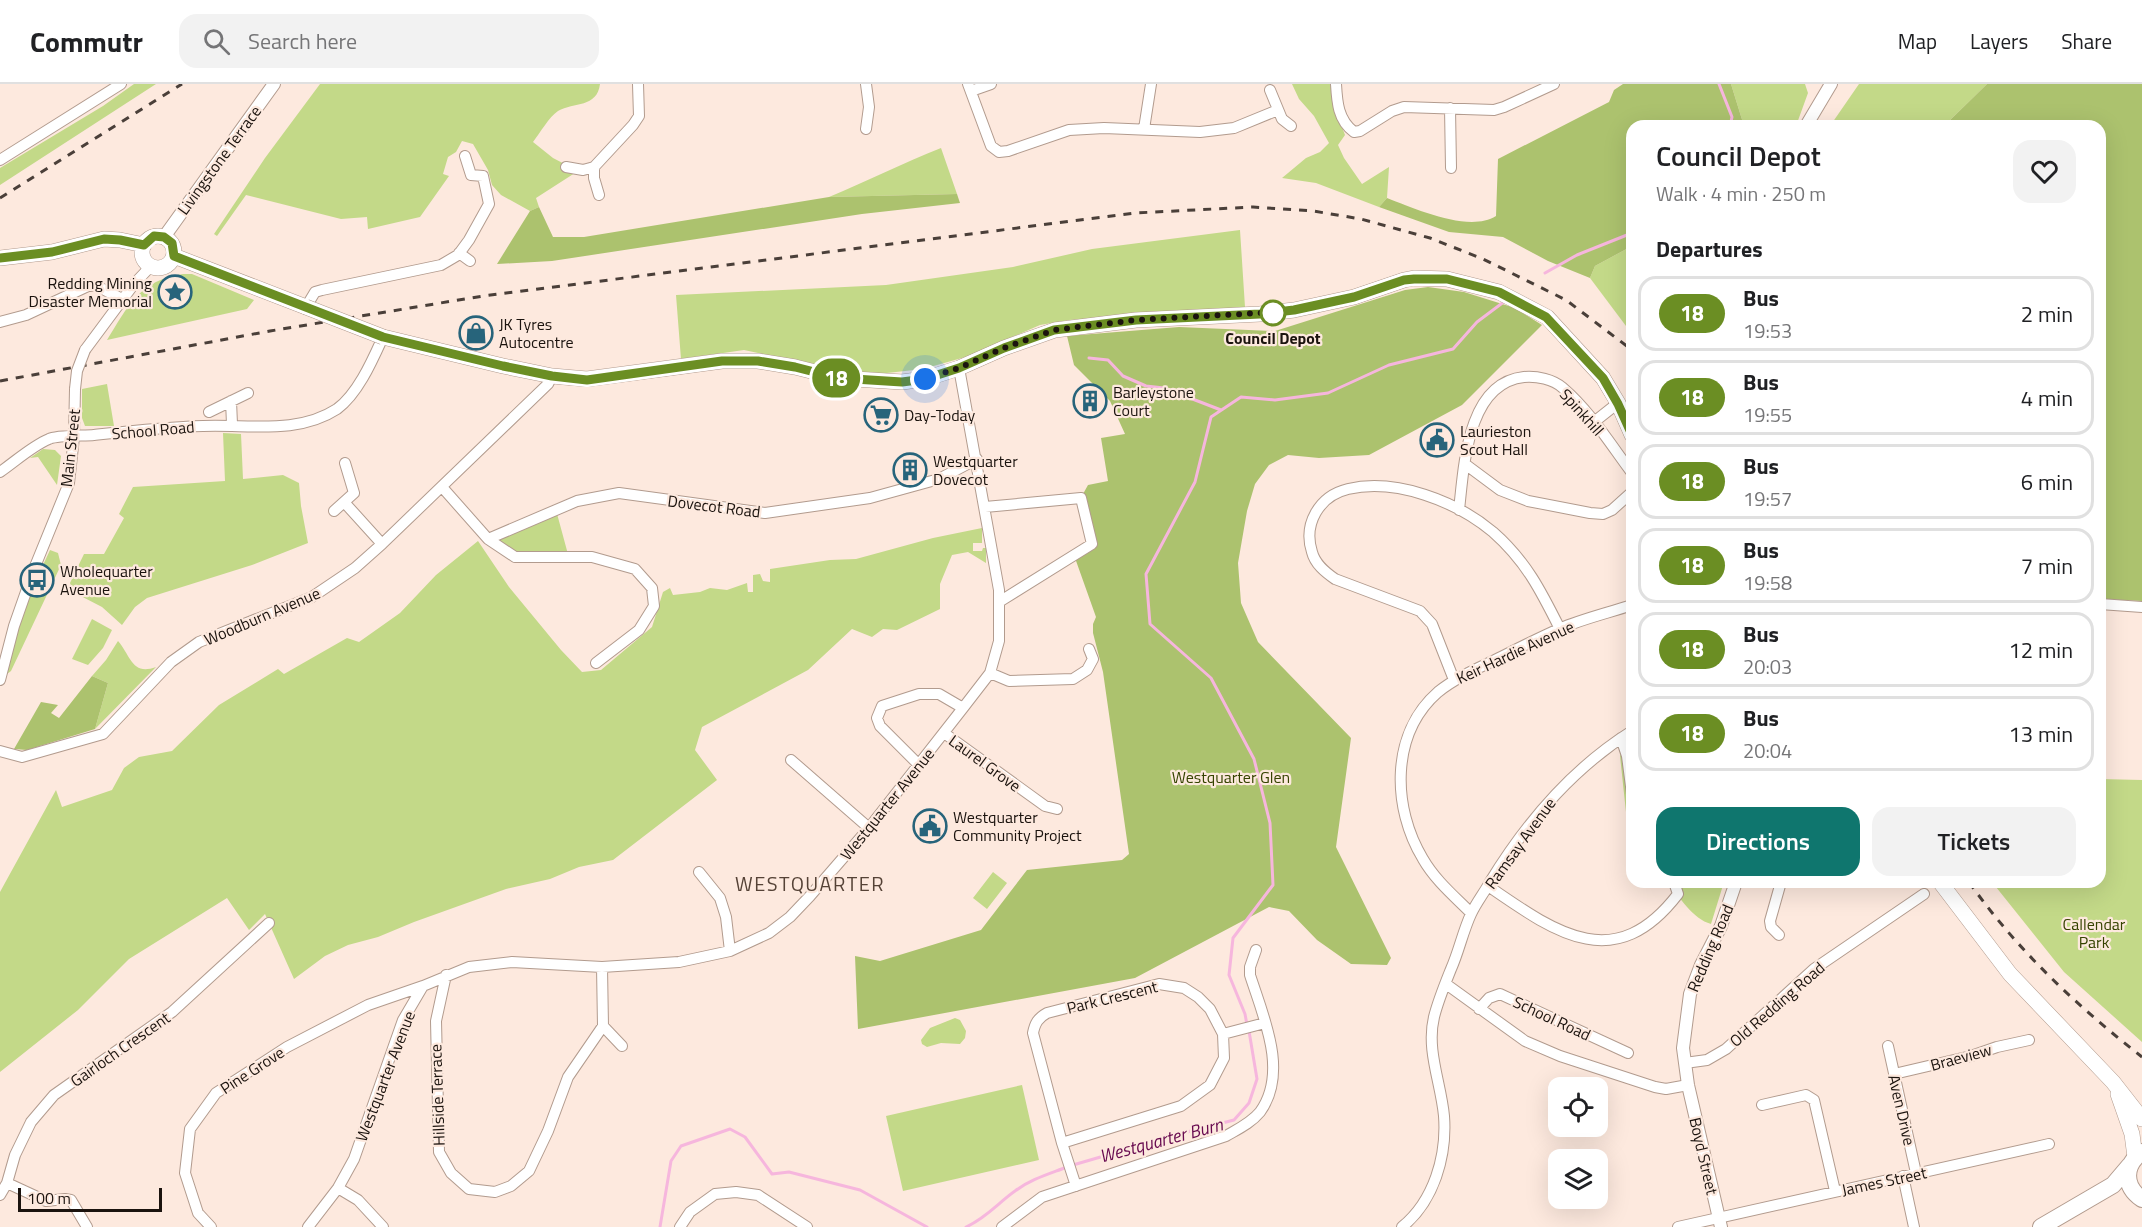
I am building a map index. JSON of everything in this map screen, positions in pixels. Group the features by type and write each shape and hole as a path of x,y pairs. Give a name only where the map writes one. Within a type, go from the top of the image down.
{"main road":[{"path":"154,236 164,237 172,243 174,256 166,266 161,268 151,266 144,258 144,245 154,236"},
{"path":"0,258 52,252 104,239 144,245"},
{"path":"174,256 383,337 552,376 587,380 722,361 758,361 795,367 838,378 902,382 925,379 959,368 1004,348 1054,330 1136,320 1260,314 1294,310 1354,297 1404,280 1447,279 1499,292 1546,317 1598,372 1626,422"},
{"path":"1945,888 2010,974 2113,1082 2142,1119"},
{"path":"2113,1082 2127,1117 2136,1158 2128,1180 2139,1197"},
{"path":"2042,1227 2099,1193 2122,1176 2136,1158"},
{"path":"2099,1193 2126,1191 2139,1197"}],"street":[{"path":"0,160 121,84"},
{"name":"Livingstone Terrace","path":"164,237 274,84"},
{"path":"566,167 583,170 594,167 633,125 639,116 638,84"},
{"path":"866,84 869,106 866,129"},
{"path":"991,84 969,87 991,147 999,152 1069,130 1089,128 1200,132 1234,128 1278,110"},
{"path":"1144,129 1151,84"},
{"path":"1336,84 1336,103 1348,127 1354,132 1404,107 1494,110 1554,84"},
{"path":"1810,120 1831,84"},
{"path":"1270,90 1282,119 1291,126"},
{"path":"1450,108 1451,168"},
{"path":"306,307 315,292 441,265 459,253 489,204 492,193 483,176 471,175 465,156"},
{"path":"594,167 594,178 599,195"},
{"path":"459,253 470,261"},
{"name":"Main Street","path":"0,678 14,626 43,543 69,483 77,371 85,350 122,299 151,266"},
{"path":"0,322 26,315 88,286 97,286 122,299"},
{"name":"School Road","path":"74,437 174,427 232,424 280,427 309,423 338,408 352,393 370,366 383,337"},
{"name":"Westquarter Avenue","path":"308,1227 339,1188 354,1159 403,1020 423,986 469,967 512,962 602,967 679,962 730,951 769,933 790,917 869,828 990,673 999,641 999,590 959,368"},
{"name":"Woodburn Avenue","path":"0,751 22,757 103,734 171,662 199,642 312,597 355,568 442,488 548,384 552,376"},
{"name":"Spinkhill","path":"1458,510 1465,464 1477,413 1491,393 1501,384 1515,378 1539,378 1562,387 1594,422 1626,465"},
{"name":"School Road","path":"209,412 248,393"},
{"path":"231,401 232,424"},
{"path":"1594,422 1618,404"},
{"path":"0,472 51,438 74,437"},
{"name":"Dovecot Road","path":"488,539 577,501 619,493 765,513 870,498 939,479 977,459"},
{"path":"334,511 354,493 345,463"},
{"path":"1465,464 1500,490 1528,501 1603,514 1612,510 1626,497"},
{"path":"1454,680 1428,618 1413,607 1335,579 1324,571 1312,553 1309,533 1316,510 1324,501 1349,489 1384,487 1437,500 1458,510 1492,531 1521,561 1535,579 1560,629"},
{"path":"442,488 488,539 515,557 592,557 635,569 652,588 654,606 639,630 596,663"},
{"path":"985,507 1082,498 1092,543 999,602"},
{"path":"344,502 382,544"},
{"path":"2106,604 2142,607"},
{"name":"Keir Hardie Avenue","path":"1471,913 1439,881 1423,860 1409,833 1402,805 1400,781 1403,753 1411,727 1437,693 1454,680 1560,629 1626,607"},
{"path":"990,673 1009,681 1072,679 1088,670 1093,659 1089,649"},
{"path":"919,765 880,726 877,718 882,706 919,694 939,694 963,708"},
{"name":"Laurel Grove","path":"944,733 1045,806 1057,809"},
{"name":"Ramsay Avenue","path":"1407,1226 1433,1186 1443,1150 1444,1115 1433,1057 1434,1017 1471,913 1501,865 1552,798 1589,761 1626,735"},
{"path":"1621,738 1626,753"},
{"path":"791,760 869,828"},
{"path":"699,872 720,898 726,917 730,951"},
{"path":"1488,886 1533,917 1576,936 1597,941 1617,939 1642,930 1663,914 1678,894 1676,888"},
{"name":"Redding Road","path":"1688,1085 1684,1035 1690,994 1701,965 1721,926 1734,888"},
{"path":"1779,888 1770,921 1779,935"},
{"name":"Old Redding Road","path":"1685,1063 1707,1060 1726,1048 1814,969 1924,894"},
{"name":"Gairloch Crescent","path":"0,1195 15,1155 31,1122 54,1095 172,1012 269,923"},
{"path":"1002,1227 1042,1197 1226,1136 1248,1124 1260,1112 1270,1091 1273,1060 1250,975 1250,967 1256,950"},
{"path":"602,967 603,1026 622,1046"},
{"name":"Hillside Terrace","path":"446,975 436,1021 439,1152 451,1173 469,1189 495,1192 511,1186 529,1171 548,1131 568,1077 603,1026"},
{"name":"Park Crescent","path":"1076,1186 1062,1143 1033,1033 1040,1017 1047,1013 1159,984 1184,988 1198,997 1210,1008 1223,1034"},
{"name":"School Road","path":"1446,984 1525,1041 1560,1056 1655,1087 1666,1089 1688,1085"},
{"name":"Pine Grove","path":"211,1227 198,1213 185,1173 190,1129 216,1093 287,1047 317,1031 368,1005 423,986"},
{"name":"School Road","path":"1479,1010 1489,998 1500,994 1628,1053"},
{"path":"1062,1143 1181,1106 1210,1085 1224,1058 1223,1034 1264,1023"},
{"name":"Braeview","path":"1894,1074 2029,1040"},
{"name":"Aven Drive","path":"1888,1047 1916,1173"},
{"name":"Boyd Street","path":"1688,1085 1720,1223"},
{"path":"1762,1105 1806,1095 1814,1100 1835,1191"},
{"name":"James Street","path":"1678,1227 1720,1223 1835,1191 2049,1144"},
{"path":"1903,1176 1914,1227"},
{"path":"6,1183 46,1201 65,1198 71,1200 87,1227"},
{"path":"339,1188 358,1200 383,1227"},
{"path":"680,1227 690,1212 715,1194 736,1192 758,1195 802,1226"}],"green space":[{"path":"134,84 156,84 0,185 0,168 103,106"},
{"path":"320,84 600,84 598,92 590,101 558,111 533,142 553,158 578,171 536,198 539,207 530,211 501,195 492,185 488,170 473,144 462,141 456,152 448,157 443,174 449,176 420,217 368,229 367,217 341,219 246,195 217,236 214,234 265,158"},
{"path":"1292,84 1332,84 1332,100 1345,135 1338,145 1344,158 1362,184 1389,167 1387,198 1379,207 1316,183 1282,178 1306,158 1320,152 1329,143 1314,116 1299,99"},
{"path":"1623,84 1731,84 1742,120 1626,120 1626,249 1595,266 1590,278 1548,261 1503,237 1449,232 1379,207 1387,198 1442,218 1457,221 1485,221 1496,216 1498,159 1609,102 1614,90"},
{"path":"1731,84 1805,84 1808,93 1798,120 1742,120"},
{"path":"1859,84 1987,84 1950,120 1834,120"},
{"path":"1987,84 2142,84 2142,601 2106,599 2106,120 1950,120"},
{"path":"941,148 957,194 829,197 913,160"},
{"path":"957,194 960,203 862,214 552,261 497,264 530,211 539,207 553,237 584,237 829,197"},
{"path":"1240,230 1245,307 1069,320 1040,325 969,356 923,369 878,374 827,368 744,350 681,359 676,295 886,285 1013,267 1092,249"},
{"path":"1626,249 1626,326 1590,278 1595,266"},
{"path":"183,274 192,274 254,300 247,309 107,340 137,296 156,282"},
{"name":"Westquarter Glen","path":"1428,287 1464,292 1515,308 1542,325 1462,405 1369,455 1319,458 1288,455 1269,465 1255,484 1247,511 1238,563 1241,603 1258,642 1351,738 1336,847 1391,958 1387,965 1351,964 1317,940 1289,911 1269,907 1135,978 858,1029 855,956 880,961 981,930 1027,870 1122,860 1129,854 1103,672 1093,633 1096,617 1075,558 1094,545 1083,494 1088,485 1108,481 1101,438 1125,434 1110,401 1074,365 1067,336 1179,327 1275,331 1405,290"},
{"path":"107,384 114,426 85,426 82,418 82,389"},
{"path":"223,433 241,434 243,479 283,475 299,483 308,543 252,565 147,598 135,607 122,625 102,607 73,592 70,583 84,554 104,554 124,518 119,514 133,487 225,481"},
{"path":"43,449 55,450 61,456 57,485 38,457 30,458"},
{"path":"556,510 569,558 515,557 488,539"},
{"path":"982,528 982,543 973,543 973,551 982,551 986,548 986,563 968,552 952,555 940,584 940,609 897,630 883,629 872,637 852,629 808,670 702,727 695,750 717,780 613,860 579,867 550,879 506,889 378,937 348,945 325,956 294,979 265,914 249,930 227,898 129,959 78,1010 0,1072 0,892 56,790 62,807 112,790 124,768 139,757 172,751 219,705 278,669 284,674 347,638 359,642 400,613 436,575 478,541 509,587 582,672 601,670 652,627 663,592 670,588 673,595 700,592 710,588 727,590 747,583 748,592 753,592 753,575 760,574 763,581 770,582 770,569 830,560 856,559 933,538"},
{"path":"50,550 58,553 61,565 11,671 3,677 30,597"},
{"path":"92,619 112,630 103,648 88,665 72,659"},
{"path":"118,641 137,667 148,669 156,667 95,729 108,683 92,676"},
{"path":"92,676 108,683 95,729 27,750 14,749 41,702 58,705 51,713 59,718"},
{"path":"1626,743 1626,812 1620,756"},
{"name":"Callendar Park","path":"2106,779 2142,780 2142,1042 2064,972 1997,888 2106,888"},
{"path":"993,872 1007,883 987,909 973,898"},
{"path":"1672,888 1722,888 1711,924 1698,917"},
{"path":"955,1018 960,1020 966,1031 965,1038 960,1044 941,1043 927,1047 922,1044 921,1040 930,1028"},
{"path":"1022,1085 1039,1160 903,1191 886,1116"}],"waterway":[{"name":"Westquarter Burn","path":"1719,84 1731,120"},
{"name":"Westquarter Burn","path":"1545,273 1577,255 1626,235"},
{"name":"Westquarter Burn","path":"1247,1025 1245,1014 1229,975 1233,938 1273,885 1270,823 1254,759 1211,678 1150,624 1146,574 1195,482 1211,417 1241,397 1275,400 1328,393 1389,365 1453,349 1477,322 1505,301"},
{"path":"1089,358 1108,360 1123,376 1146,386 1164,388 1221,410"},
{"name":"Westquarter Burn","path":"1073,1165 1234,1120 1249,1103 1257,1079 1249,1031"},
{"name":"Westquarter Burn","path":"660,1227 671,1161 681,1146 730,1129 745,1137 772,1174 789,1172 860,1190 927,1227"},
{"name":"Westquarter Burn","path":"966,1227 986,1215 1021,1187 1067,1167"}],"railway":[{"path":"0,198 182,84"},
{"path":"0,381 270,331 483,296 1135,213 1253,207 1313,211 1361,219 1430,238 1483,259 1566,300 1626,345"},
{"path":"1974,888 2007,931 2049,976 2094,1018 2142,1057"}],"bus line":[{"name":"18","path":"0,258 52,252 104,239 144,245 154,236 164,237 172,243 174,256 383,337 503,366 552,376 587,380 722,361 758,361 795,367 838,378 902,382 925,379 959,368 1004,348 1054,330 1136,320 1260,314 1294,310 1354,297 1404,280 1447,279 1499,292 1546,317 1603,378 1626,422"}],"place":[{"name":"Redding Mining Disaster Memorial","path":"175,292"},
{"name":"Council Depot","path":"1273,313"},
{"name":"JK Tyres Autocentre","path":"476,333"},
{"name":"Barleystone Court","path":"1090,401"},
{"name":"Day-Today","path":"881,415"},
{"name":"Laurieston Scout Hall","path":"1437,440"},
{"name":"Westquarter Dovecot","path":"910,470"},
{"name":"Wholequarter Avenue","path":"37,580"},
{"name":"Westquarter Community Project","path":"930,826"}],"district":[{"name":"WESTQUARTER","path":"810,883"}],"route":[{"path":"925,379 1054,330 1136,320 1277,312 1273,313"}]}
